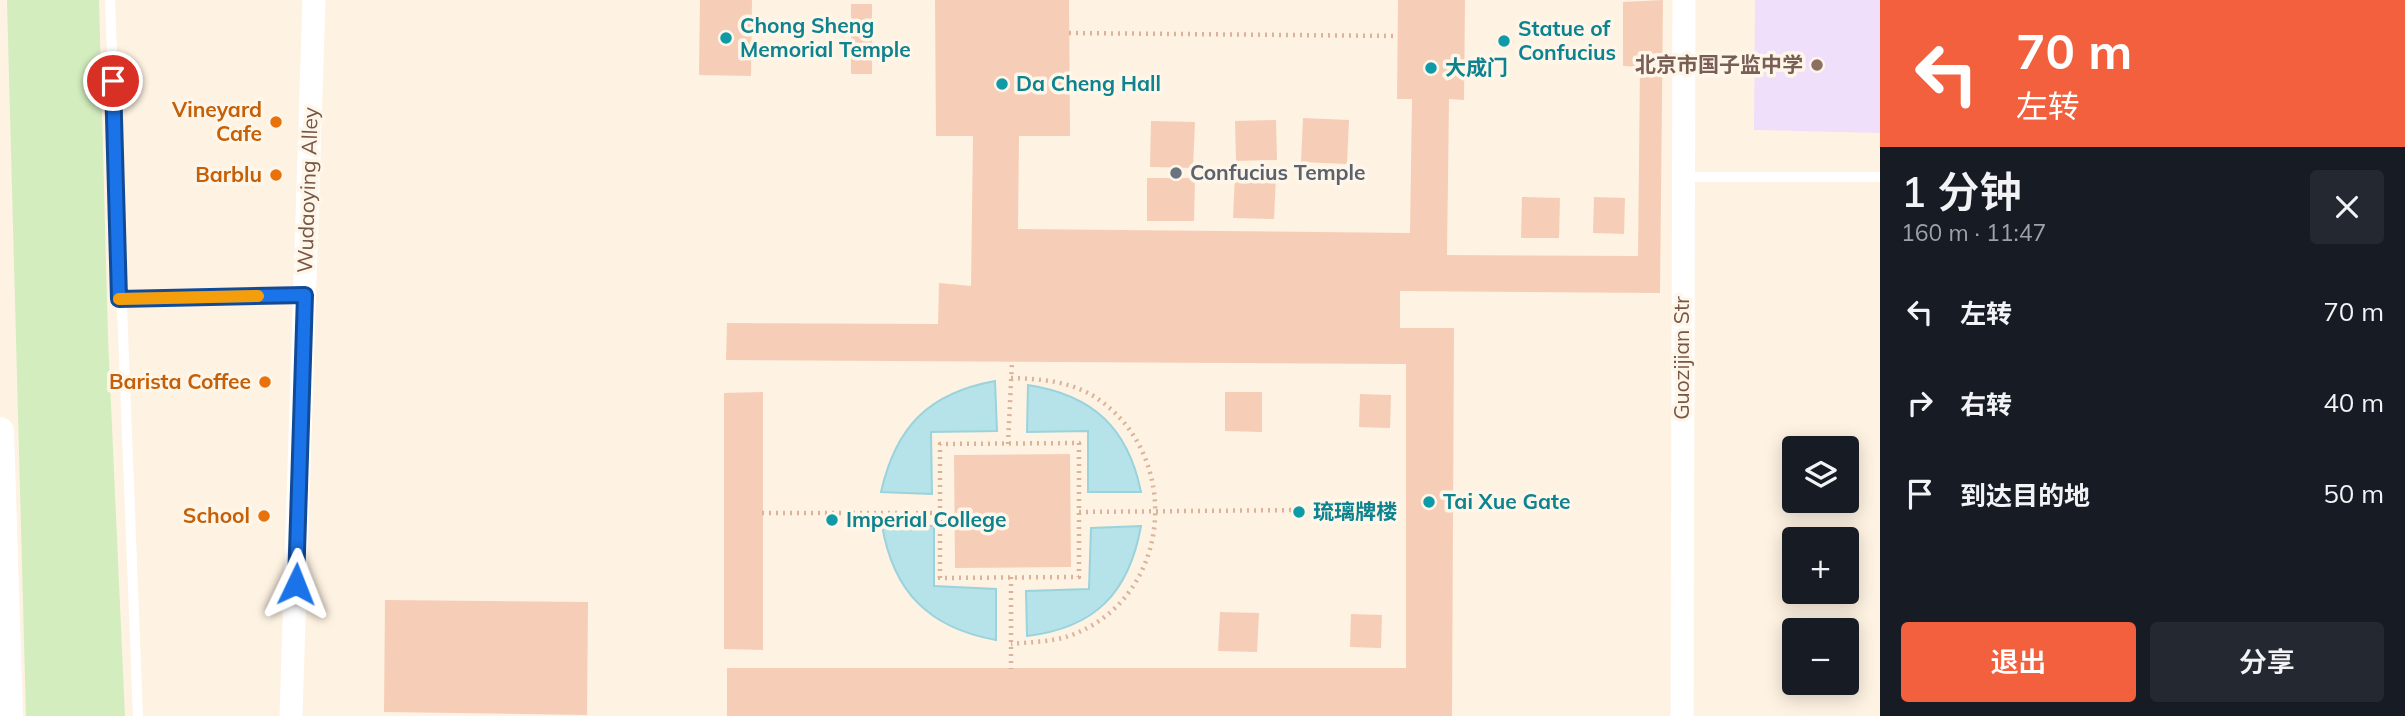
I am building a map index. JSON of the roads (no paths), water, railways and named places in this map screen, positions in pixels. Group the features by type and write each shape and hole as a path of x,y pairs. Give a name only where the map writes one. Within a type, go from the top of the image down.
{"street":[{"name":"Wudaoying Alley","path":"291,716 314,0"},
{"name":"Guozijian Str","path":"1682,716 1684,0"},
{"path":"0,431 9,716"}],"lane":[{"path":"110,0 119,299 138,716"},
{"path":"1683,177 1880,177"},
{"path":"119,299 305,295"}],"water":[{"path":"995,381 997,431 931,432 932,494 881,492 896,448 919,416 951,394"},
{"path":"1028,385 1071,397 1104,418 1127,450 1141,492 1088,492 1088,431 1027,432"},
{"path":"882,525 934,526 934,586 996,589 996,640 951,626 918,603 895,570"},
{"path":"1141,526 1128,570 1105,603 1072,625 1027,636 1026,591 1089,589 1091,528"}],"place":[{"name":"Chong Sheng Memorial Temple","path":"726,38"},
{"name":"Statue of Confucius","path":"1504,41"},
{"name":"北京市国子监中学","path":"1817,65"},
{"name":"大成门","path":"1431,68"},
{"name":"Da Cheng Hall","path":"1002,84"},
{"name":"Vineyard Cafe","path":"276,122"},
{"name":"Confucius Temple","path":"1176,173"},
{"name":"Barblu","path":"276,175"},
{"name":"Barista Coffee","path":"265,382"},
{"name":"Tai Xue Gate","path":"1429,502"},
{"name":"琉璃牌楼","path":"1299,512"},
{"name":"School","path":"264,516"},
{"name":"Imperial College","path":"832,520"}]}
